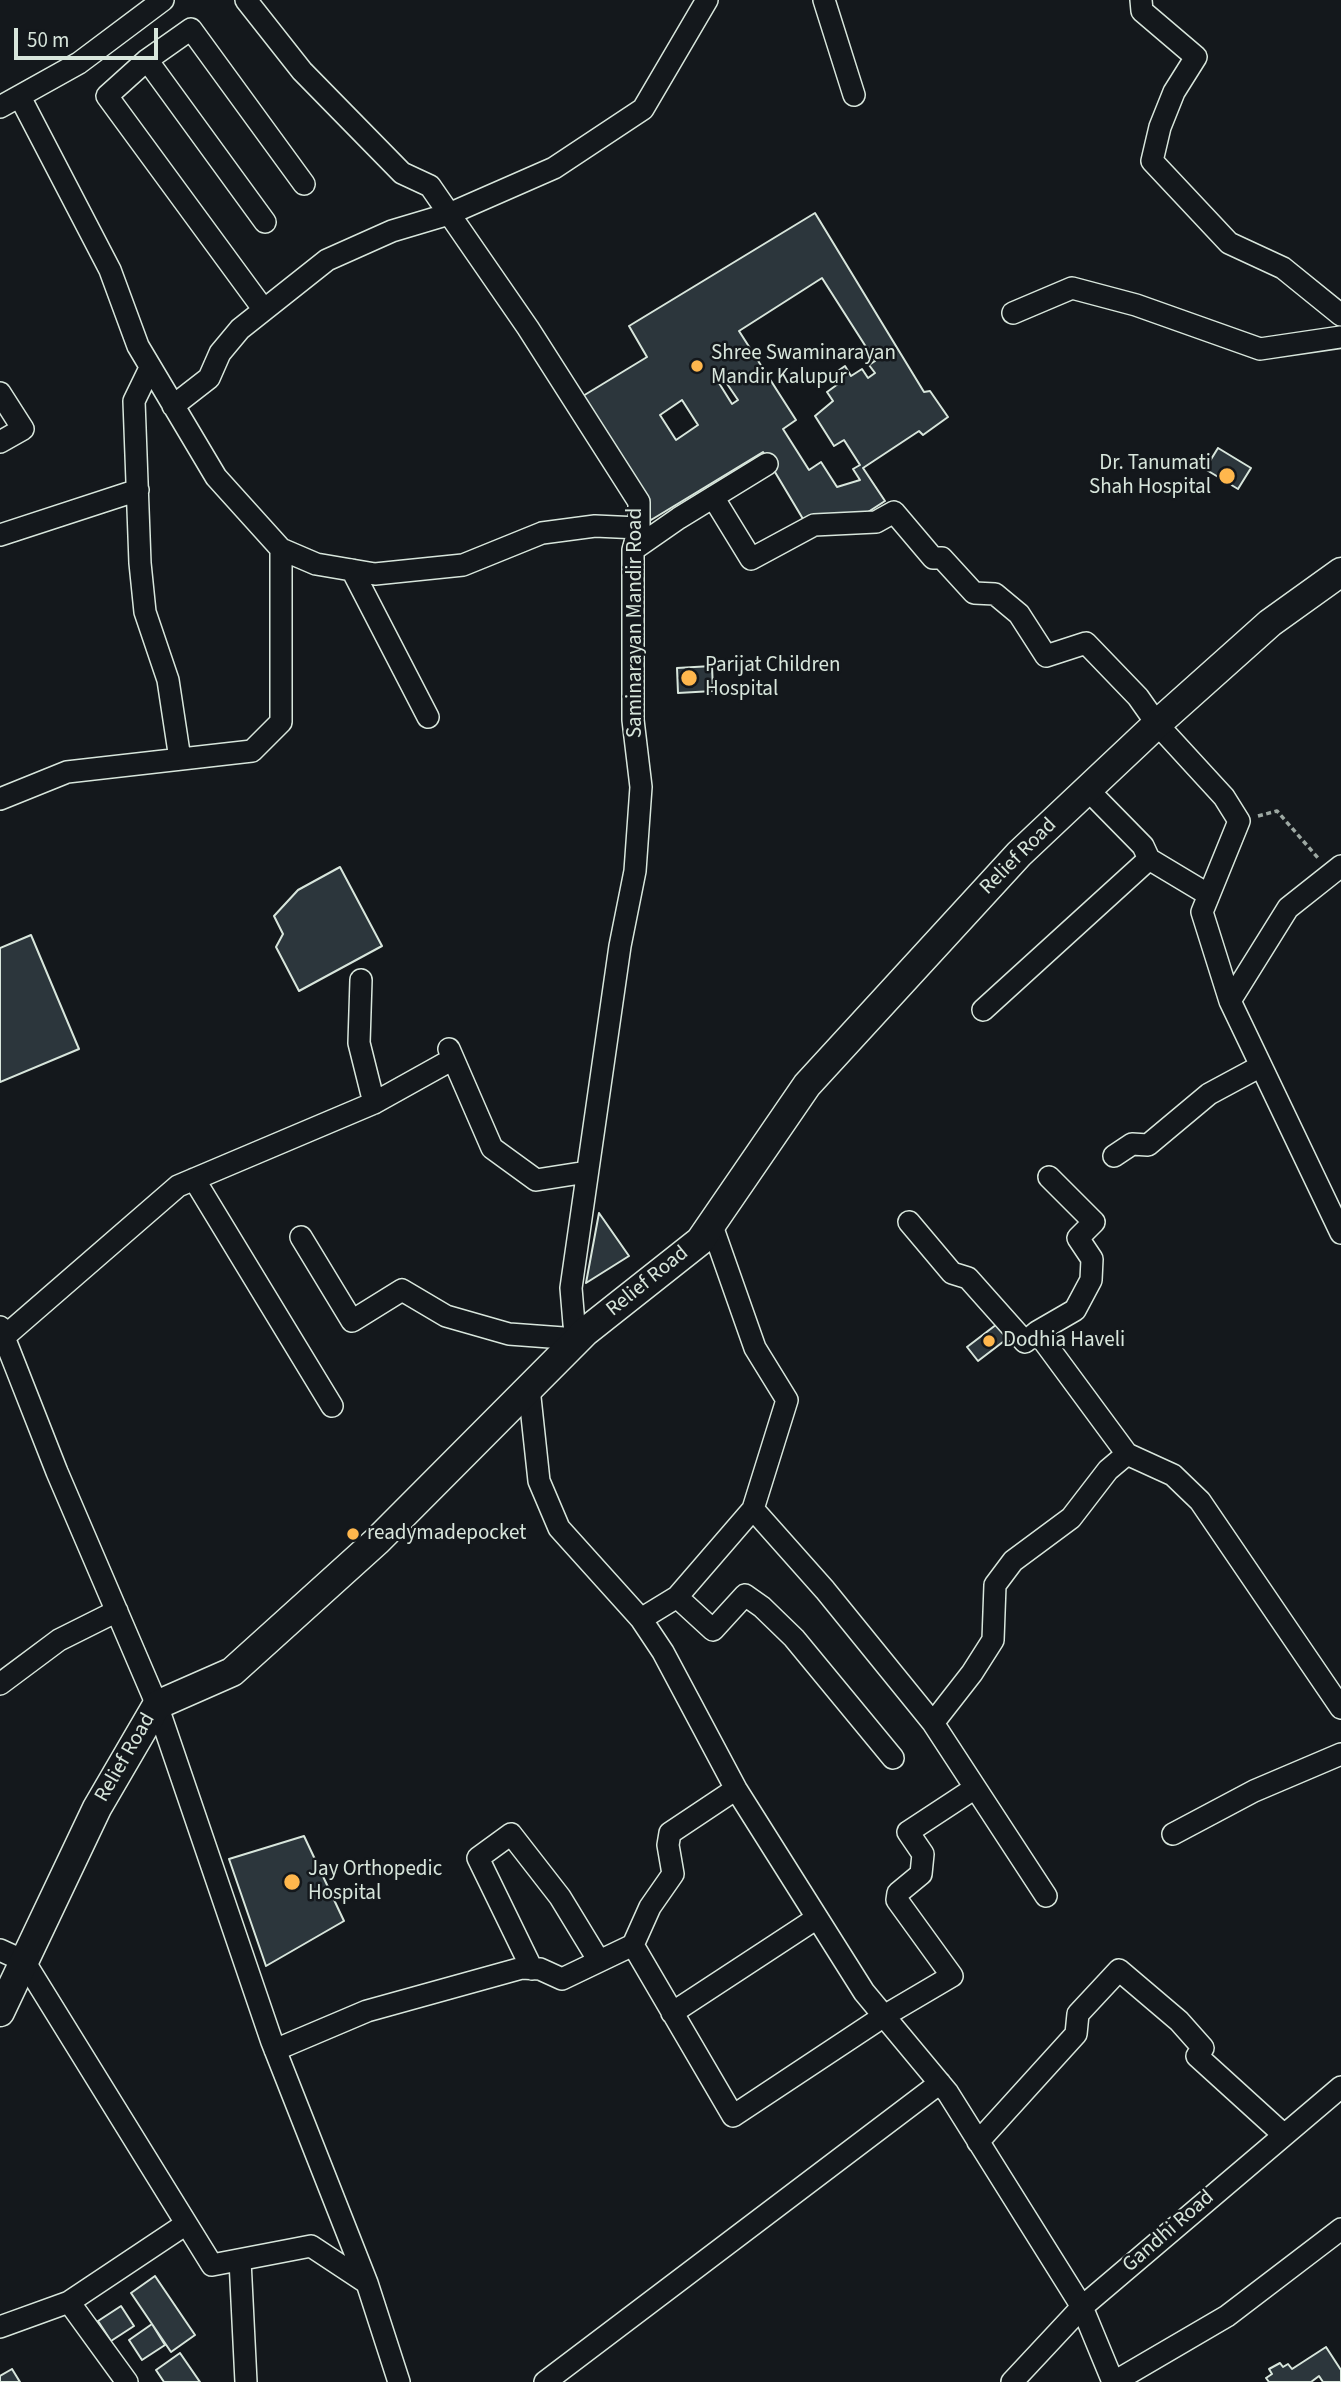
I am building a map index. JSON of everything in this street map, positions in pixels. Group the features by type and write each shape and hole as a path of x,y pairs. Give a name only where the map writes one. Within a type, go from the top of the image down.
{"main road":[{"name":"Relief Road","path":"0,2012 12,1956 158,1705 232,1672 377,1541 581,1336 700,1241 807,1085 1019,854 1157,724 1270,623 1341,572"}],"street":[{"path":"0,107 79,63 140,8 163,0"},
{"name":"Saminarayan Mandir Road","path":"246,0 302,71 402,173 430,186 528,328 639,502 639,528 634,550 633,720 642,787 635,871 620,946 571,1288 574,1324 581,1336"},
{"path":"173,406 209,378 220,353 240,329 327,260 392,231 449,214 554,168 643,108 707,0"},
{"path":"824,0 854,95"},
{"path":"1141,0 1142,11 1196,57 1174,92 1160,127 1152,162 1228,243 1283,268 1341,315"},
{"path":"264,310 107,96 147,60 191,29 304,184"},
{"path":"147,60 265,222"},
{"path":"20,97 110,270 138,346 150,368 216,477 281,549 316,564 375,574 463,565 542,533 595,526 639,528"},
{"path":"1013,313 1072,288 1136,305 1260,349 1341,337"},
{"path":"150,368 134,401 145,612 168,680 180,759"},
{"path":"0,393 23,429 0,442"},
{"path":"634,550 767,464"},
{"path":"0,535 138,490"},
{"path":"713,497 751,559 814,525 876,522 894,512 933,558 942,558 974,593 995,594 1019,614 1046,656 1086,643 1138,697 1157,724 1224,797 1239,821 1202,912 1230,1001 1341,1233"},
{"path":"0,799 67,772 252,751 281,722 281,549"},
{"path":"352,570 428,717"},
{"path":"1088,790 1143,846 1149,859 1209,895"},
{"path":"983,1010 1149,859"},
{"path":"1230,1001 1288,908 1336,870"},
{"path":"361,980 359,1043 374,1103"},
{"path":"399,2382 367,2283 275,2050 158,1705 2,1332 178,1186 374,1103 451,1054 492,1148 536,1180 587,1172"},
{"path":"1114,1156 1132,1144 1148,1145 1209,1094 1262,1066"},
{"path":"909,1222 952,1273 968,1279 1025,1342 1075,1310 1091,1280 1092,1259 1078,1238 1094,1222 1049,1177"},
{"path":"194,1179 332,1406"},
{"path":"641,1619 677,1597 752,1509 787,1400 755,1348 711,1223"},
{"path":"301,1237 352,1321 402,1290 446,1316 509,1334 581,1336"},
{"path":"1037,1332 1127,1454 1172,1475 1200,1501 1341,1708"},
{"path":"528,1388 539,1481 559,1528 641,1619 663,1653 736,1788 863,1992 940,2083 1082,2307 1114,2382 1227,2316 1341,2228"},
{"path":"933,1723 972,1673 993,1640 995,1585 1013,1561 1071,1518 1108,1470 1127,1454"},
{"path":"752,1509 825,1590 933,1723 1046,1896"},
{"path":"677,1597 713,1630 745,1595 762,1607 794,1638 893,1758"},
{"path":"0,1684 59,1640 117,1611"},
{"path":"1173,1834 1254,1791 1341,1754"},
{"path":"275,2050 367,2011 522,1968 562,1979 633,1945 650,1907 673,1874 668,1845 670,1833 736,1788"},
{"path":"633,1945 733,2116 884,2015 952,1976 897,1900 898,1893 921,1874 923,1854 908,1832 975,1788"},
{"path":"532,1969 478,1858 512,1834 560,1897 599,1961"},
{"path":"672,2013 817,1918"},
{"path":"12,1956 212,2265 311,2246 367,2283"},
{"path":"978,2142 1076,2035 1078,2014 1119,1970 1180,2021 1203,2048 1197,2056 1284,2135"},
{"path":"545,2382 940,2083"},
{"name":"Gandhi Road","path":"1012,2382 1082,2307 1338,2090"},
{"path":"0,2327 69,2302 186,2224"},
{"path":"240,2260 246,2382"},
{"path":"69,2302 127,2382"}],"path":[{"path":"1239,821 1277,811 1336,870"}],"building":[{"name":"Shree Swaminarayan Mandir Kalupur","path":"815,213 924,392 930,391 948,417 923,435 919,431 863,468 885,501 868,512 847,518 803,519 763,452 651,520 578,399 647,357 629,326","holes":["822,278 875,361 869,365 875,373 868,378 862,369 851,376 845,366 832,375 838,384 827,392 833,401 815,416 834,446 844,440 860,465 853,469 860,480 837,487 821,462 809,470 783,429 796,420 739,331","719,372 738,400 732,404 714,375","682,400 698,425 676,440 660,415"]},
{"path":"1218,448 1251,468 1238,489 1205,469"},
{"path":"712,666 713,691 678,693 677,668"},
{"path":"340,867 382,946 299,991 276,947 283,934 274,916 298,890"},
{"path":"31,935 79,1049 0,1082 0,948"},
{"path":"599,1213 629,1256 586,1283"},
{"name":"Dodhia Haveli","path":"1001,1321 1012,1335 978,1361 967,1347"},
{"path":"304,1836 344,1921 266,1966 229,1859"},
{"path":"155,2276 195,2335 171,2352 131,2293"},
{"path":"121,2306 134,2326 111,2341 98,2321"},
{"path":"152,2324 165,2345 142,2360 129,2340"},
{"path":"1326,2347 1341,2370 1341,2382 1323,2382 1319,2376 1311,2382 1269,2382 1266,2378 1272,2374 1269,2369 1280,2363 1283,2367 1288,2364 1292,2369"},
{"path":"180,2353 200,2382 164,2382 156,2370"},
{"path":"12,2369 20,2382 0,2382 0,2376"}],"place":[{"name":"Shree Swaminarayan Mandir Kalupur","path":"697,366"},
{"name":"Dr. Tanumati Shah Hospital","path":"1227,476"},
{"name":"Parijat Children Hospital","path":"689,678"},
{"name":"Dodhia Haveli","path":"989,1341"},
{"name":"readymadepocket","path":"353,1534"},
{"name":"Jay Orthopedic Hospital","path":"292,1882"}]}
